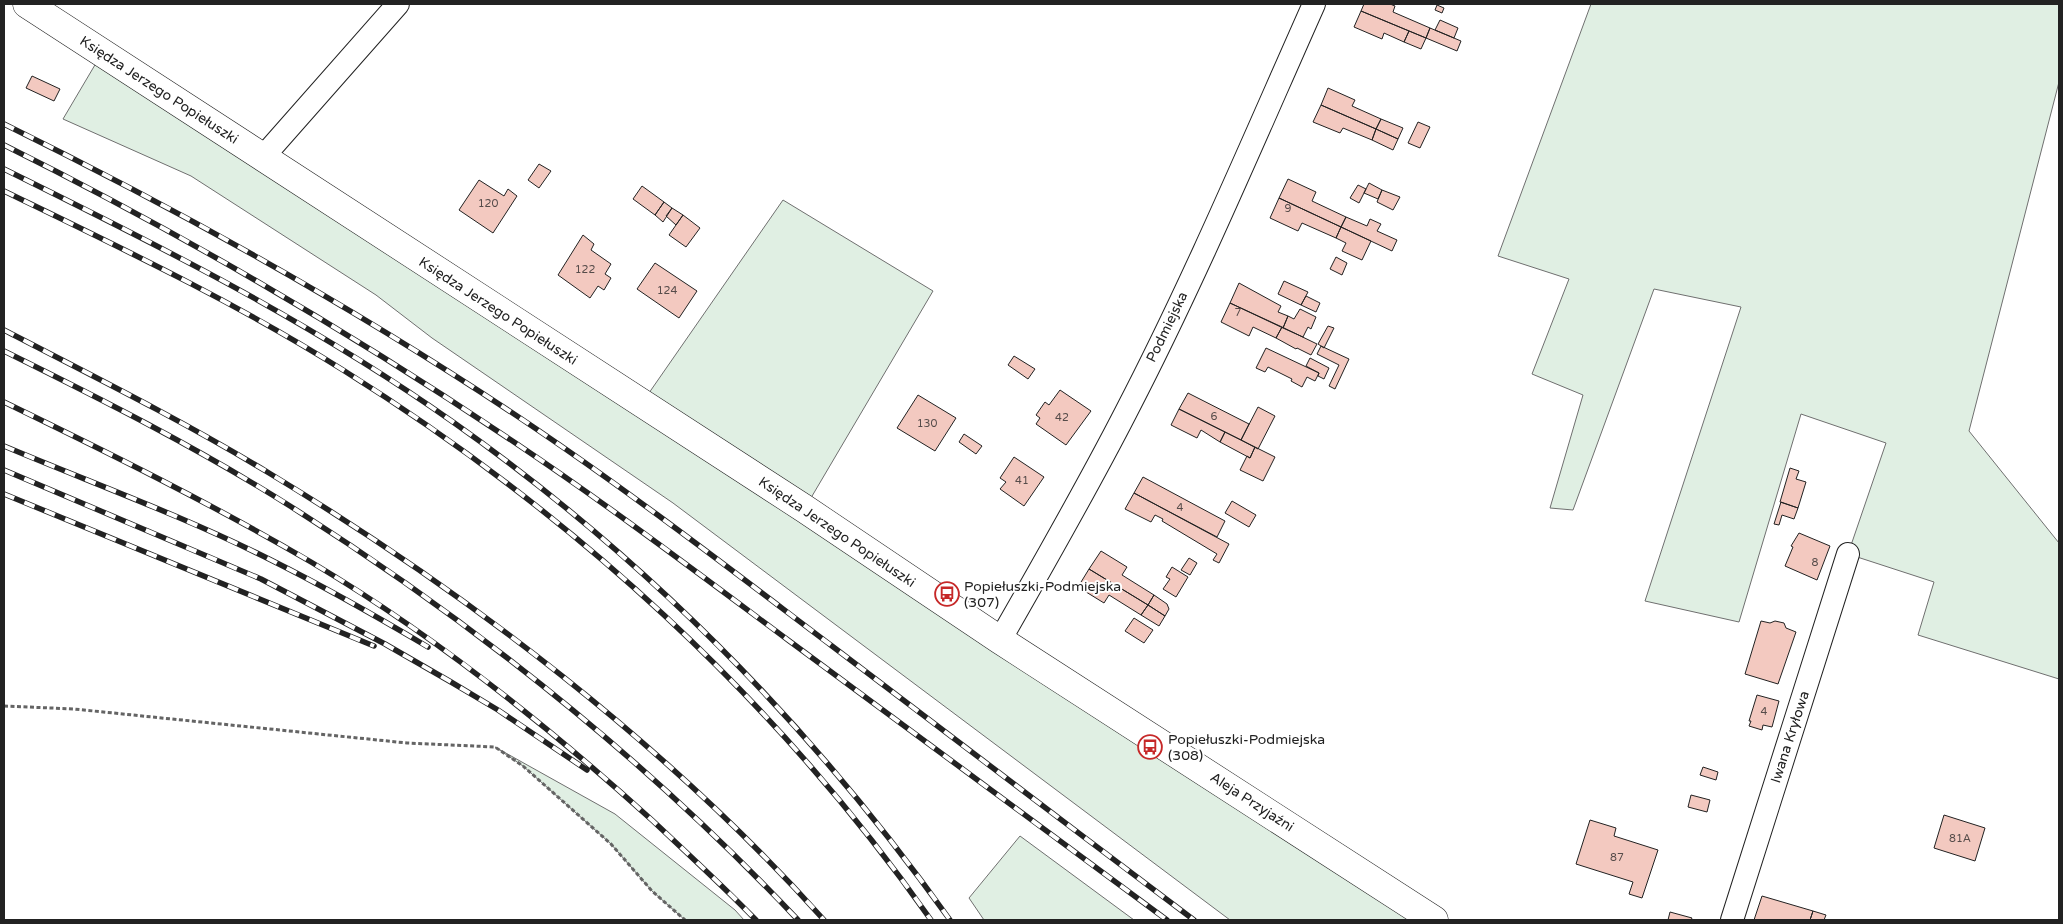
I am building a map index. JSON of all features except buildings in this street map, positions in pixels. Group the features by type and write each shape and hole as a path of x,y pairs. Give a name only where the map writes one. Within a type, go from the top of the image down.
{"main road":[{"name":"Księdza Jerzego Popiełuszki","path":"27,4 805,509 968,619"},
{"name":"Aleja Przyjaźni","path":"968,619 1434,920"}],"street":[{"path":"262,157 398,4"},
{"name":"Podmiejska","path":"1000,640 1067,523 1132,401 1213,233 1314,4"},
{"name":"Iwana Kryłowa","path":"1732,920 1848,554"}],"path":[{"path":"4,706 74,709 407,743 495,747 523,766 611,844 652,891 685,920"}],"green space":[{"path":"1591,4 2059,4 2059,82 1969,431 2059,543 2059,679 1918,635 1934,582 1848,554 1886,443 1801,414 1739,622 1645,601 1741,307 1654,289 1573,510 1550,508 1583,395 1532,374 1569,279 1498,256"},
{"path":"102,53 642,403 783,200 933,291 805,508 1434,920 1230,920 673,503 432,338 376,295 191,176 63,119"},
{"path":"495,747 615,814 735,910 744,920 685,920 652,891 611,844 523,766"},
{"path":"1020,836 1134,920 984,920 969,898"}],"railway":[{"path":"4,124 71,157 268,263 397,339 523,420 602,474 679,531 1194,920"},
{"path":"4,145 135,213 264,285 390,362 514,442 584,490 1167,920"},
{"path":"4,169 177,256 290,318 400,386 453,422 524,475 593,531 659,589 723,650 784,714 842,780 950,920"},
{"path":"4,191 176,276 261,321 343,370 428,426 510,485 589,549 665,616 737,686 806,761 870,839 931,920"},
{"path":"4,330 171,417 237,454 344,520 418,569 563,677 633,734 700,794 764,856 824,920"},
{"path":"4,351 113,406 220,464 290,506 427,598 558,698 620,750 741,861 798,920"},
{"path":"4,402 198,499 311,562 401,620 488,683 572,750 653,821 756,920"},
{"path":"4,446 237,543 289,569 428,647"},
{"path":"4,470 261,579 385,644 451,682 498,710 587,770"},
{"path":"4,494 374,646"}],"place":[{"name":"Popiełuszki-Podmiejska (307)","path":"947,594"},
{"name":"Popiełuszki-Podmiejska (308)","path":"1150,747"}]}
